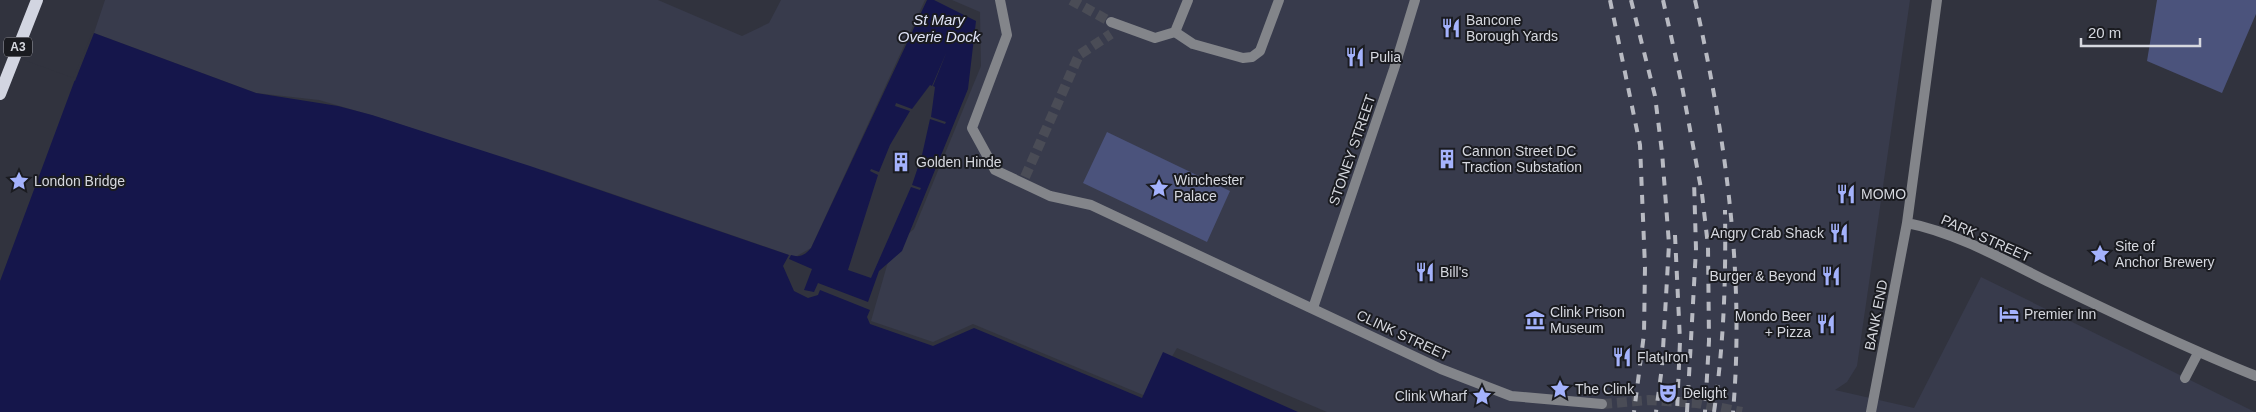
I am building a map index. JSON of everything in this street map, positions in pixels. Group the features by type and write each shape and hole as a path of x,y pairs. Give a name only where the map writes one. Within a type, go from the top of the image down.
{"main road":[{"name":"A3","path":"0,94 37,0"}],"street":[{"name":"CLINK STREET","path":"1000,0 1007,35 972,128 995,170 1024,180 1050,196 1091,205 1441,369 1511,396 1602,404"},
{"path":"1176,32 1188,0"},
{"path":"1176,32 1193,44 1243,58 1252,57 1260,51 1278,0"},
{"name":"STONEY STREET","path":"1313,308 1394,69 1415,0"},
{"path":"1907,223 1937,0"},
{"path":"1111,34 1114,23 1155,38 1176,32"},
{"name":"PARK STREET","path":"1907,223 1925,226 1987,252 2198,353 2256,376"},
{"name":"BANK END","path":"1871,412 1907,223"},
{"path":"2185,378 2198,353"}],"shaded area":[{"path":"105,0 658,0 742,36 769,23 781,0 925,0 811,248 795,257 543,170 540,171 381,118 319,100 256,93 94,33"},
{"path":"952,0 1910,0 1857,366 1847,382 1835,390 1914,408 1981,277 2255,412 1327,412 1177,348 1148,397 973,324 933,342 871,321 892,248 914,229 981,66 980,12"},
{"path":"2157,0 2256,0 2256,14 2222,93 2147,61"},
{"path":"1107,132 1230,191 1207,242 1083,183"}],"water":[{"name":"St Mary Overie Dock","path":"927,0 934,0 976,21 968,89 902,251 879,271 868,302 818,283 814,292 804,290 812,269 789,259 791,255 802,255 811,248","holes":["947,51 933,86 935,87 931,117 946,122 945,124 930,119 922,155 912,185 921,188 920,190 911,187 871,278 848,270 878,175 870,171 871,169 879,172 890,145 910,111 895,106 896,103 912,109 930,85 932,86"]},
{"path":"94,33 256,93 338,106 372,115 530,166 789,255 783,266 794,291 808,298 818,295 820,290 870,310 867,317 870,324 933,346 974,328 1142,398 1163,352 1298,412 0,412 0,53 75,81"}],"pier":[{"path":"93,31 0,281 0,51 73,78"}],"tunnel":[{"path":"1071,0 1111,22"},
{"path":"1025,177 1079,55 1111,34"},
{"path":"1602,404 1649,400 1697,403 1742,412"}],"railway":[{"path":"1610,0 1640,145 1645,267 1644,334 1634,412"},
{"path":"1631,0 1655,96 1662,152 1669,244 1662,367 1656,412"},
{"path":"1663,0 1681,81 1702,194 1708,246 1709,341 1705,412"},
{"path":"1695,0 1715,102 1730,205 1736,308 1733,412"},
{"path":"1687,412 1696,249 1694,180"},
{"path":"1714,412 1724,311 1725,210"},
{"path":"1675,235 1680,341 1677,412"}],"place":[{"name":"Bancone Borough Yards","path":"1451,28"},
{"name":"Pulia","path":"1355,57"},
{"name":"Cannon Street DC Traction Substation","path":"1447,159"},
{"name":"Golden Hinde","path":"901,162"},
{"name":"London Bridge","path":"19,181"},
{"name":"Winchester Palace","path":"1159,188"},
{"name":"MOMO","path":"1846,194"},
{"name":"Angry Crab Shack","path":"1839,233"},
{"name":"Site of Anchor Brewery","path":"2100,254"},
{"name":"Bill's","path":"1425,272"},
{"name":"Burger & Beyond","path":"1831,276"},
{"name":"Premier Inn","path":"2009,314"},
{"name":"Clink Prison Museum","path":"1535,320"},
{"name":"Mondo Beer + Pizza","path":"1826,324"},
{"name":"Flat Iron","path":"1622,357"},
{"name":"The Clink","path":"1560,389"},
{"name":"Delight","path":"1668,393"},
{"name":"Clink Wharf","path":"1482,396"}]}
